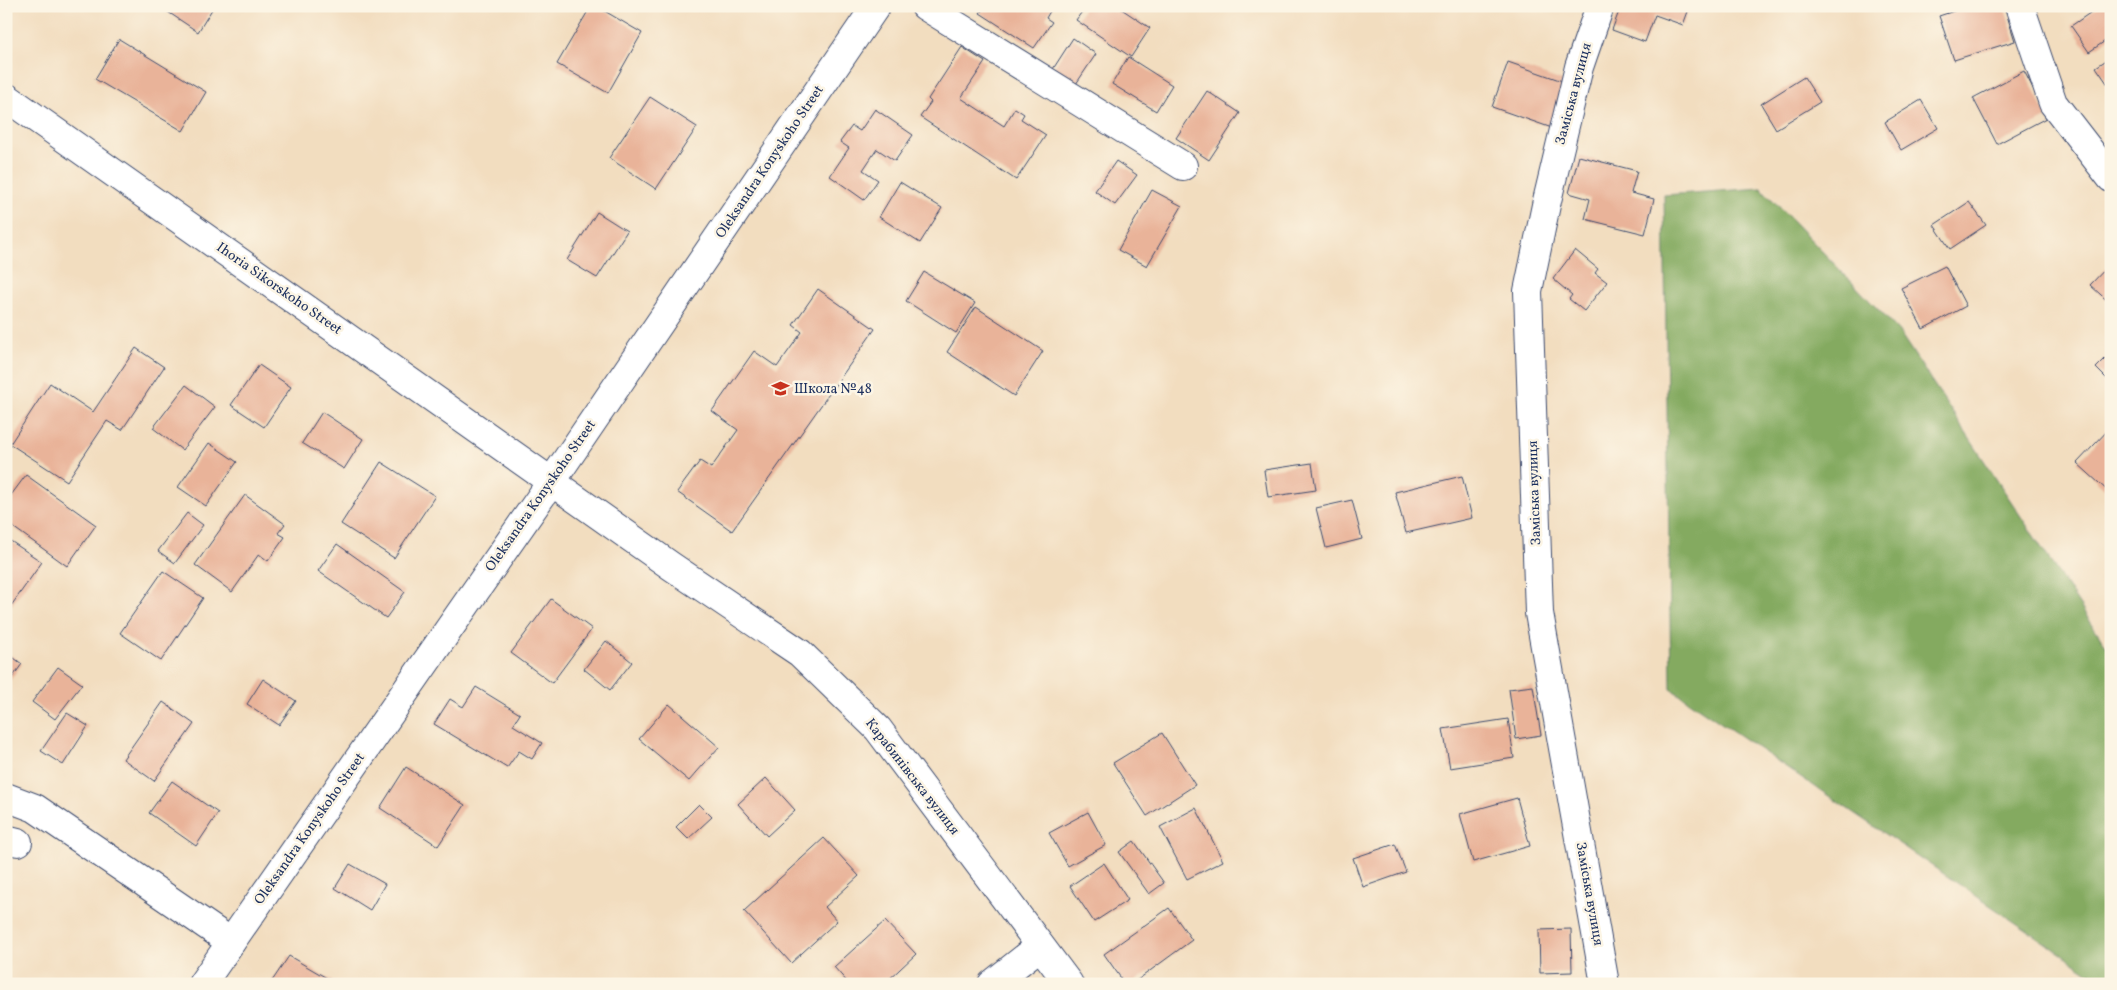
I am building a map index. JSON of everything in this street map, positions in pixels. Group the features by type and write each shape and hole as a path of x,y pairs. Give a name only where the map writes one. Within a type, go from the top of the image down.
{"street":[{"name":"Oleksandra Konyskoho Street","path":"202,984 552,481 876,6"},
{"path":"925,6 1184,166"},
{"name":"Заміська вулиця","path":"1600,6 1579,67 1546,205 1528,291 1539,613 1605,984"},
{"path":"2020,6 2053,103 2111,178"},
{"name":"Ihoria Sikorskoho Street","path":"6,97 552,481"},
{"name":"Карабинівська вулиця","path":"552,481 671,566 800,653 878,729 1069,984"},
{"path":"6,797 35,808 231,942"},
{"path":"992,984 1040,946"}],"green space":[{"path":"1761,188 1898,330 2111,653 2111,984 2106,984 1671,689 1664,195"}],"building":[{"path":"159,6 214,6 198,32"},
{"path":"591,6 596,6 642,33 608,93 557,64"},
{"path":"985,6 1053,6 1046,18 1052,22 1034,48 980,13"},
{"path":"1086,6 1117,6 1150,28 1131,57 1076,20"},
{"path":"1621,6 1690,6 1683,25 1655,15 1645,42 1612,30"},
{"path":"1969,6 2004,6 2015,41 1954,60 1939,16"},
{"path":"2100,6 2111,7 2111,37 2089,52 2071,26"},
{"path":"1073,38 1096,54 1076,84 1053,69"},
{"path":"119,39 206,92 183,131 95,79"},
{"path":"962,47 985,62 961,98 1004,126 1015,108 1024,114 1021,119 1046,135 1016,180 920,117 931,102 928,99"},
{"path":"1128,57 1172,85 1156,111 1112,84"},
{"path":"2111,57 2111,89 2096,67"},
{"path":"1508,62 1568,83 1552,128 1492,107"},
{"path":"2024,71 2048,117 1997,144 1973,98"},
{"path":"1804,77 1820,102 1776,129 1761,104"},
{"path":"1207,91 1240,113 1209,160 1176,138"},
{"path":"650,97 697,127 656,189 609,158"},
{"path":"1921,100 1938,128 1901,150 1885,122"},
{"path":"875,109 913,135 895,161 877,149 863,170 878,180 864,200 830,176 849,148 840,142 852,126 860,131"},
{"path":"1579,156 1637,171 1631,193 1654,199 1645,234 1585,219 1590,199 1569,193"},
{"path":"1116,161 1137,175 1115,205 1095,191"},
{"path":"900,182 942,208 920,243 879,217"},
{"path":"1152,190 1182,206 1147,266 1118,250"},
{"path":"1969,202 1986,225 1950,249 1934,225"},
{"path":"597,212 627,231 597,278 567,260"},
{"path":"1575,250 1598,269 1595,273 1607,282 1584,311 1569,299 1572,295 1553,279"},
{"path":"2111,263 2111,304 2090,285"},
{"path":"1945,266 1966,306 1923,329 1901,288"},
{"path":"924,272 975,303 956,333 906,301"},
{"name":"Школа №48","path":"818,289 875,329 732,531 677,492 700,461 711,468 738,430 712,411 754,351 777,367 802,332 793,325"},
{"path":"976,307 1043,351 1014,396 947,352"},
{"path":"136,348 164,367 122,430 107,421 67,481 10,444 50,383 93,412"},
{"path":"2111,353 2111,383 2096,368"},
{"path":"259,365 291,387 264,427 231,405"},
{"path":"186,385 215,407 182,450 153,428"},
{"path":"322,412 363,439 344,469 302,443"},
{"path":"2111,427 2111,492 2110,493 2077,463"},
{"path":"209,443 237,462 206,506 178,487"},
{"path":"381,462 435,496 394,558 341,524"},
{"path":"1312,463 1316,490 1268,497 1264,470"},
{"path":"26,475 96,525 67,566 6,522 6,502"},
{"path":"1462,476 1472,518 1406,533 1395,492"},
{"path":"245,495 285,524 278,533 285,537 268,561 259,554 232,592 195,565"},
{"path":"1352,500 1362,539 1326,548 1316,508"},
{"path":"187,513 203,525 175,563 158,551"},
{"path":"6,538 42,562 6,613"},
{"path":"337,544 405,592 386,618 318,571"},
{"path":"163,571 203,598 161,661 120,633"},
{"path":"551,599 592,629 552,683 511,653"},
{"path":"606,641 632,662 610,690 584,669"},
{"path":"6,652 22,664 6,686"},
{"path":"58,667 82,684 55,719 32,702"},
{"path":"263,679 296,701 279,725 247,704"},
{"path":"1533,686 1541,735 1516,739 1509,689"},
{"path":"476,687 520,714 513,725 542,743 532,759 519,751 507,768 434,724 450,699 463,707"},
{"path":"163,702 194,724 154,781 123,759"},
{"path":"669,704 719,747 689,781 639,739"},
{"path":"67,713 88,726 63,765 41,751"},
{"path":"1508,719 1514,758 1450,768 1443,729"},
{"path":"1162,733 1195,785 1147,816 1113,763"},
{"path":"406,767 465,805 438,846 380,808"},
{"path":"766,778 795,810 767,836 738,804"},
{"path":"172,781 218,813 196,846 149,813"},
{"path":"1517,798 1530,846 1473,862 1460,814"},
{"path":"699,804 712,817 688,839 676,827"},
{"path":"1196,808 1223,861 1187,879 1160,827"},
{"path":"1088,812 1106,845 1068,866 1049,833"},
{"path":"824,838 859,876 825,907 837,921 791,963 744,911"},
{"path":"1134,841 1164,883 1149,894 1119,852"},
{"path":"1395,844 1406,872 1363,887 1353,858"},
{"path":"1104,863 1128,900 1094,922 1070,886"},
{"path":"350,864 385,884 370,910 335,888"},
{"path":"1169,908 1192,940 1132,984 1125,984 1104,954"},
{"path":"885,921 916,954 884,984 849,984 834,967"},
{"path":"1571,929 1572,972 1540,973 1539,930"},
{"path":"289,956 337,984 270,984"}],"place":[{"name":"Школа №48","path":"780,389"}]}
